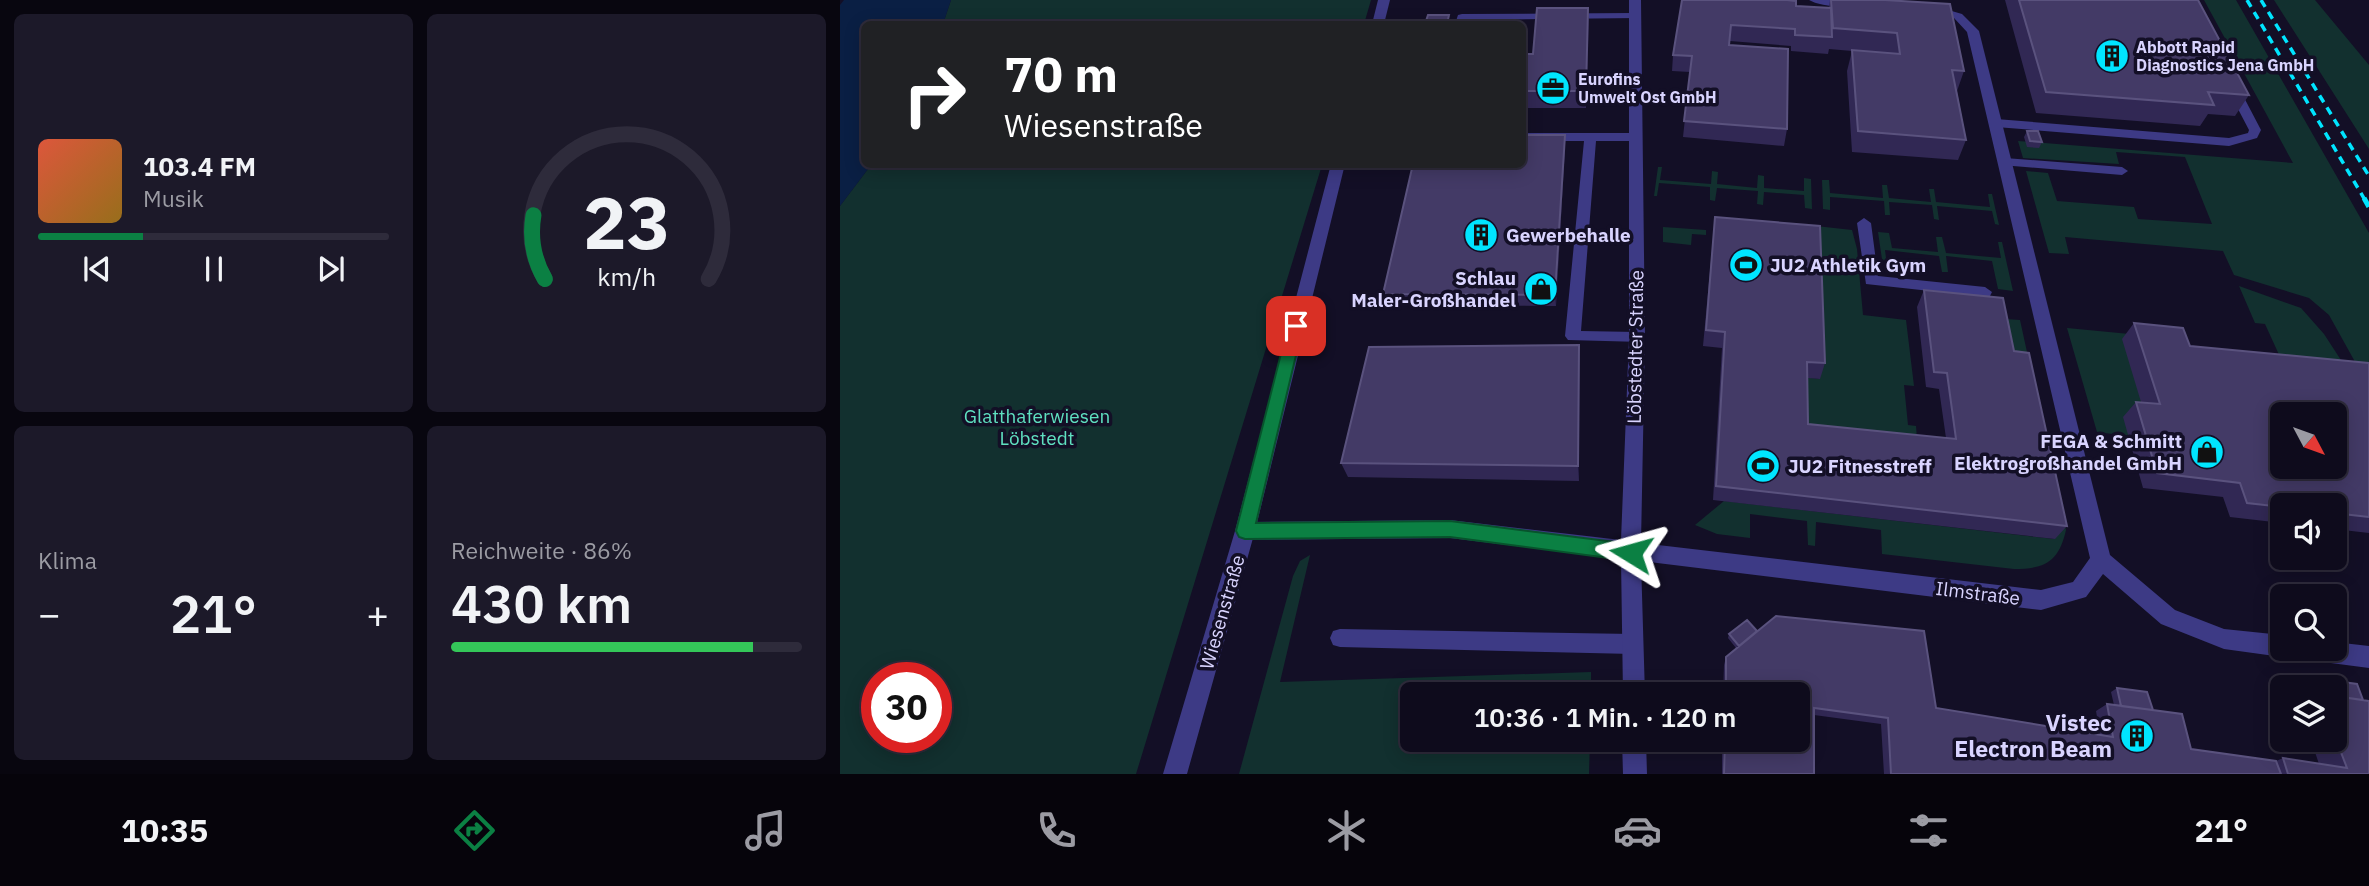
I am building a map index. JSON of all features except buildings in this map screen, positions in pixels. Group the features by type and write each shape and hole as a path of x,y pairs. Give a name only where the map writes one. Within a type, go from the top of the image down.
{"street":[{"path":"1379,21 1384,0"},
{"path":"1815,0 1862,1"},
{"path":"1921,7 1958,16 1973,31 2101,560 2168,617 2224,639 2270,645"},
{"name":"Löbstedter Straße","path":"1634,8 1637,338 1631,553 1634,682"},
{"name":"Wiesenstraße","path":"1175,774 1245,531 1337,168"},
{"name":"Ilmstraße","path":"1245,531 1450,529 1631,553 2041,600 2079,590 2101,560"},
{"path":"2347,654 2369,657"},
{"path":"1634,752 1635,774"}],"lane":[{"path":"1461,21 1462,17 1512,21 1634,8"},
{"path":"1996,123 2229,142 2244,140 2253,135 2255,130 2229,80"},
{"path":"1526,136 1636,137"},
{"path":"1590,137 1573,336 1637,338"},
{"path":"2005,162 2122,172"},
{"path":"1864,223 1871,280 1984,292"},
{"path":"1340,638 1633,643"}],"green space":[{"path":"951,0 1371,0 1365,21 944,21"},
{"path":"2204,0 2236,0 2369,233 2369,387 2329,315 2309,298 2234,275 2223,251 2065,237 2069,254 2049,253 2026,171 2048,173 2057,201 2134,207 2138,219 2212,224 2185,157 2116,152 2119,164 2023,158 2018,141 2293,163"},
{"path":"2274,0 2315,0 2369,65 2369,149"},
{"path":"1658,167 1662,167 1660,180 1711,184 1712,171 1718,172 1717,184 1757,188 1758,175 1764,176 1764,188 1804,191 1804,178 1811,179 1812,209 1805,208 1804,195 1764,192 1763,205 1757,204 1758,191 1717,188 1715,201 1710,200 1710,187 1659,183 1657,196 1654,196"},
{"name":"Glatthaferwiesen Löbstedt","path":"869,168 1321,168 1136,774 840,774 840,206"},
{"path":"1822,180 1829,180 1830,193 1883,198 1882,185 1887,185 1889,198 1931,202 1929,189 1934,189 1936,202 1990,207 1988,194 1992,194 1999,225 1995,224 1992,211 1937,206 1939,220 1934,219 1932,205 1889,202 1890,215 1885,215 1884,201 1830,197 1830,210 1823,209"},
{"path":"1816,226 1852,230 1857,249 1863,315 1906,320 1914,386 1904,385 1908,425 1916,426 1918,451 1803,438 1803,377 1819,379"},
{"path":"1663,227 1706,230 1706,235 1692,234 1691,245 1663,242"},
{"path":"1878,232 1889,233 1892,248 1938,252 1936,237 1942,237 1946,253 2001,258 1998,242 2002,242 2013,291 1998,289 1992,261 1946,256 1948,272 1942,272 1939,256 1885,250 1887,266 1883,266"},
{"path":"2239,286 2301,308 2324,334 2352,377 2286,370 2265,324 2255,323"},
{"path":"2005,319 2020,320 2066,530 2055,556 2043,565 2014,569 1882,554 1881,530 1816,522 1815,546 1808,545 1807,521 1750,514 1750,538 1717,534 1695,525 1724,501 2054,539 2004,367"},
{"path":"2067,328 2140,335 2146,420 2128,436 2097,432"},
{"path":"1310,555 1280,682 1591,672 1591,682 1400,682 1400,752 1590,752 1589,774 1239,774 1293,576 1300,561"}],"water":[{"path":"844,0 951,0 944,21 861,21 861,168 869,168 840,206 840,5"}],"railway":[{"path":"2247,0 2365,200"},
{"path":"2261,0 2369,176"},
{"path":"2364,198 2369,207"}],"place":[{"name":"Abbott Rapid Diagnostics Jena GmbH","path":"2112,56"},
{"name":"Eurofins Umwelt Ost GmbH","path":"1553,88"},
{"name":"Gewerbehalle","path":"1481,235"},
{"name":"JU2 Athletik Gym","path":"1746,265"},
{"name":"Schlau Maler-Großhandel","path":"1541,289"},
{"name":"FEGA & Schmitt Elektrogroßhandel GmbH","path":"2207,452"},
{"name":"JU2 Fitnesstreff","path":"1763,466"},
{"name":"Vistec Electron Beam","path":"2137,736"}],"route":[{"path":"1296,326 1245,531 1450,529 1631,553"}]}
